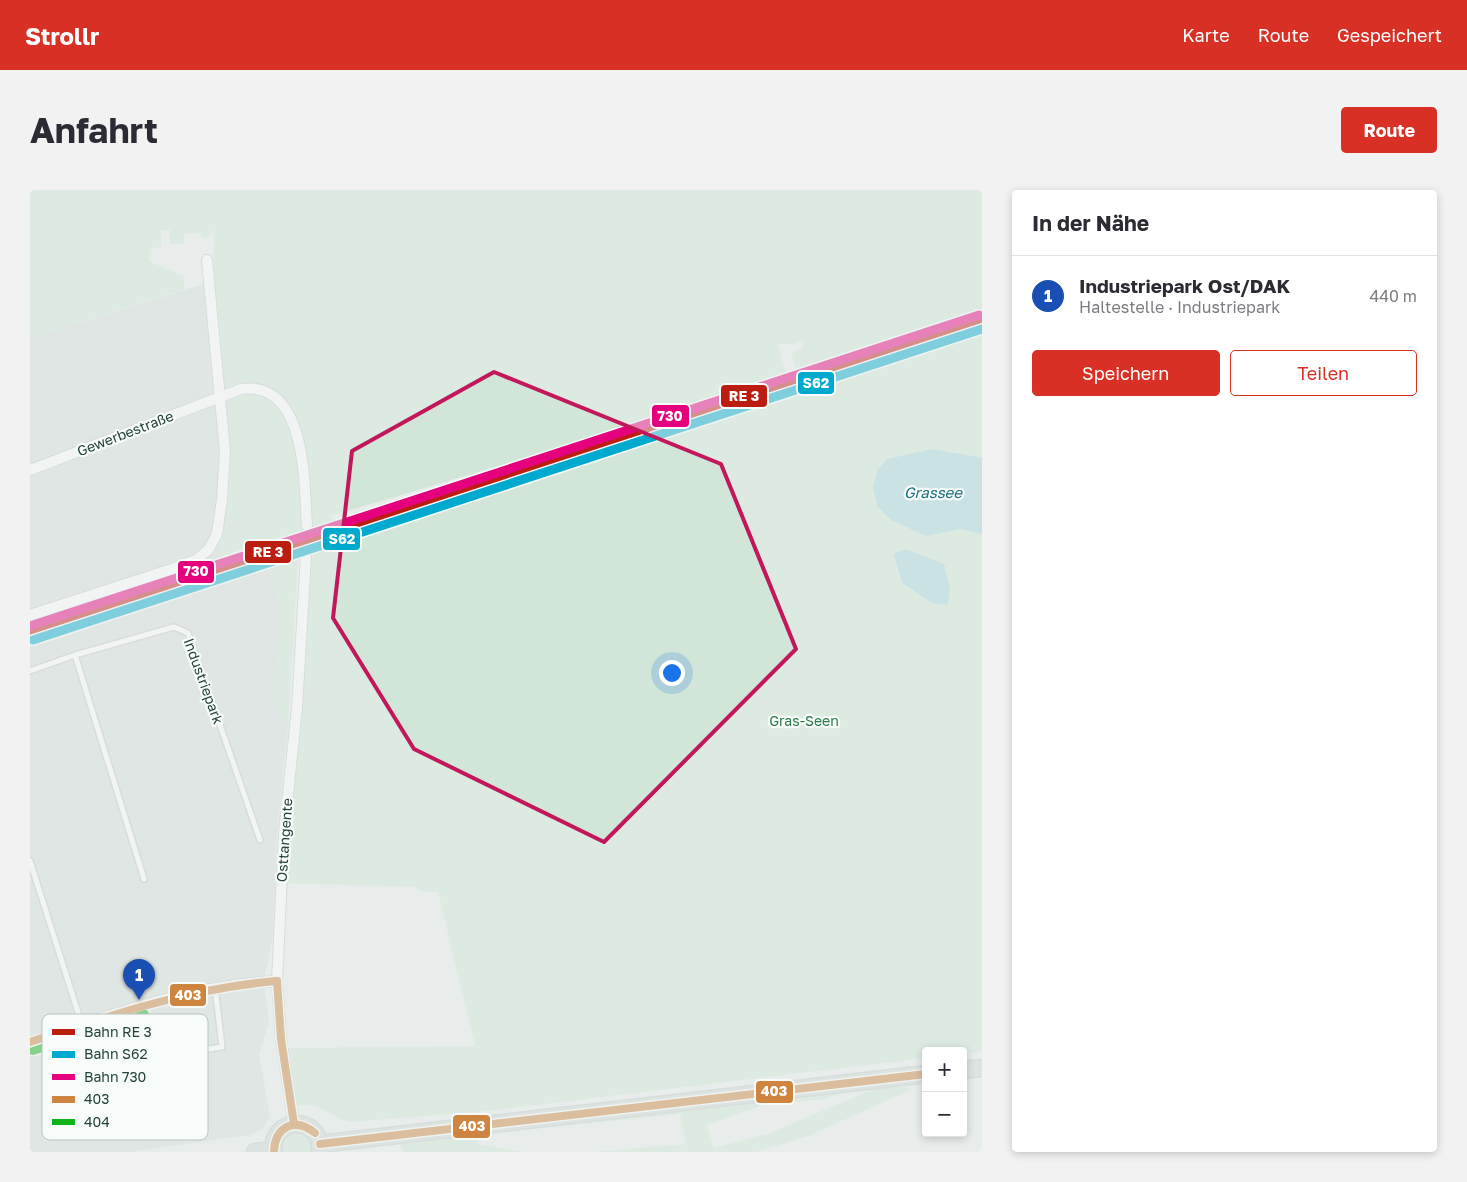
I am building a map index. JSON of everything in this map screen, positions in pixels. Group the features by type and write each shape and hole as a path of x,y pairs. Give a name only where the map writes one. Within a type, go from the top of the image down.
{"main road":[{"path":"967,1070 982,1068"},
{"path":"255,1152 274,1151 276,1136 287,1126 294,1124 308,1127 318,1137 320,1148 922,1074"}],"street":[{"path":"30,615 196,560 209,549 217,534 222,499 225,452 207,260"},
{"path":"220,397 241,389 261,388 270,393 288,410 298,439 303,471 307,526"},
{"name":"Gewerbestraße","path":"30,470 220,397"},
{"name":"Osttangente","path":"294,1124 281,1039 277,981 284,832 297,708 306,556"},
{"path":"115,1014 164,998 215,986 277,981"},
{"path":"30,1042 42,1038"}],"lane":[{"name":"Industriepark","path":"30,671 75,655 174,627 188,633 260,840"},
{"path":"75,655 144,878"},
{"path":"30,861 79,1014"},
{"path":"208,1049 222,1047 215,986"}],"highlighted area":[{"path":"494,372 721,464 796,649 604,842 414,749 333,618 352,451"}],"shaded area":[{"path":"201,285 231,400 231,444 218,545 222,559 300,534 298,556 269,564 270,575 281,609 273,699 288,726 277,834 273,934 264,983 269,1023 259,1054 270,1116 262,1130 249,1135 130,1152 30,1152 30,338"}],"green space":[{"name":"Gras-Seen","path":"30,190 982,190 982,1051 967,1053 967,1047 922,1047 922,1058 487,1111 351,1122 320,1108 306,1105 298,1106 291,1087 285,1048 475,1046 438,892 419,891 416,887 284,883 313,552 310,531 222,559 218,545 231,444 231,400 201,285 213,278 214,230 205,239 202,239 201,233 184,234 184,244 170,244 170,230 161,230 161,247 151,249 149,261 183,276 185,289 30,338","holes":["803,341 803,348 792,353 800,392 347,543 331,516 762,387 787,377 778,344 793,344"]},
{"path":"298,556 288,726 272,699 281,609 270,575 269,565"},
{"path":"885,1084 912,1089 811,1135 756,1152 595,1152 686,1144 680,1114 474,1135 478,1144 521,1152 403,1152 396,1137 854,1088 826,1099 763,1105 707,1125 714,1148 770,1133"},
{"path":"299,1130 312,1138 313,1152 281,1152 285,1137"}],"water":[{"name":"Grassee","path":"933,449 982,458 982,534 961,529 926,536 891,520 877,506 873,487 877,471 887,459"},
{"path":"906,549 944,564 950,589 948,605 932,603 902,583 894,554"}],"tunnel":[{"path":"306,556 307,526"}],"transit line":[{"path":"30,630 982,318"},
{"name":"403","path":"277,981 281,1039 294,1124"},
{"name":"403","path":"118,1014 182,996 277,981"},
{"name":"403","path":"30,1042 42,1038"},
{"name":"404","path":"33,1051 42,1048"},
{"name":"403","path":"320,1144 922,1074"},
{"name":"403","path":"274,1152 278,1136 287,1127 300,1126 308,1128 315,1133"}],"rail line":[{"name":"730","path":"30,626 979,315"},
{"name":"S62","path":"33,640 982,329"}],"place":[{"name":"Industriepark Ost/DAK","path":"139,1000"}]}
